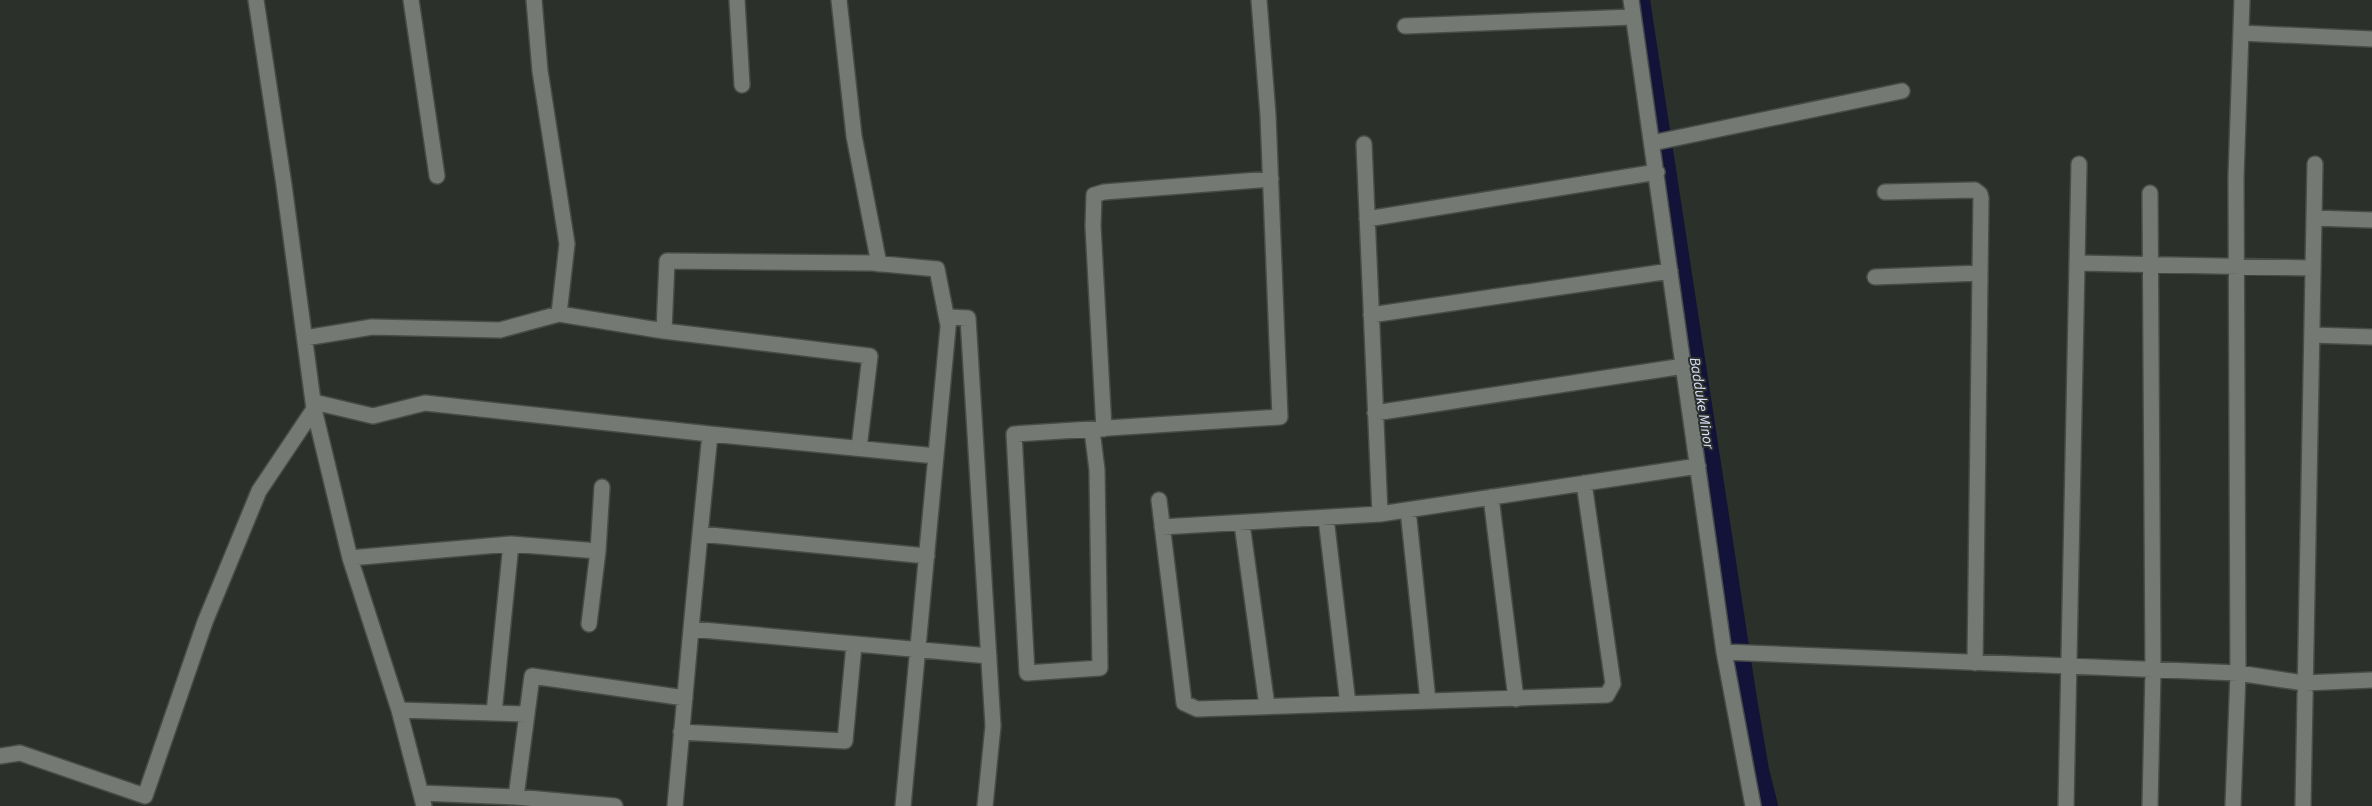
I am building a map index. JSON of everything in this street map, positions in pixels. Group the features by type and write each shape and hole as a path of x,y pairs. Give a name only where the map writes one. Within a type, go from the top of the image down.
{"street":[{"path":"256,0 314,406 350,558 399,710 423,799 516,797 615,806"},
{"path":"411,0 437,176"},
{"path":"534,0 540,71 567,244 559,314"},
{"path":"737,0 742,85"},
{"path":"839,0 854,136 879,264"},
{"path":"1259,0 1271,179 1280,417 1098,429 1014,434 1027,673 1100,668 1098,429 1093,226 1094,195 1104,192 1271,179"},
{"path":"1631,0 1725,652 1753,806"},
{"path":"2233,806 2238,673 2236,176 2242,0"},
{"path":"1404,26 1633,17"},
{"path":"2241,33 2372,39"},
{"path":"1652,143 1902,91"},
{"path":"1364,144 1380,514"},
{"path":"2066,806 2079,164"},
{"path":"2303,806 2315,164"},
{"path":"1367,219 1657,172"},
{"path":"1886,192 1975,190 1980,194 1974,663"},
{"path":"2150,193 2153,670 2150,806"},
{"path":"2314,218 2372,220"},
{"path":"664,331 667,261 879,264 937,269 948,325"},
{"path":"2077,263 2313,268"},
{"path":"1371,315 1670,271"},
{"path":"1875,277 1980,273"},
{"path":"305,338 372,327 500,330 559,314 664,331 870,356 859,448"},
{"path":"903,806 949,317 968,318 993,726 985,806"},
{"path":"2312,335 2372,337"},
{"path":"1375,413 1684,366"},
{"path":"314,406 373,416 425,404 936,456"},
{"path":"0,756 20,753 143,801 205,622 259,491 314,406"},
{"path":"674,806 710,434"},
{"path":"1162,527 1242,524 1380,514 1698,466"},
{"path":"1159,500 1184,703 1197,709 1607,695 1613,684 1584,483"},
{"path":"589,624 598,551 602,487"},
{"path":"1491,497 1516,699"},
{"path":"1408,510 1428,701"},
{"path":"1326,518 1348,704"},
{"path":"1242,524 1267,706"},
{"path":"700,534 927,556"},
{"path":"350,558 511,544 598,551"},
{"path":"494,713 511,544"},
{"path":"691,629 988,656"},
{"path":"682,732 845,741 854,644"},
{"path":"1725,652 2238,673 2304,683 2372,680"},
{"path":"516,797 532,676 685,698"},
{"path":"399,710 527,714"}],"waterway":[{"name":"Badduke Minor","path":"1640,0 1747,699 1759,770 1768,806"}]}
